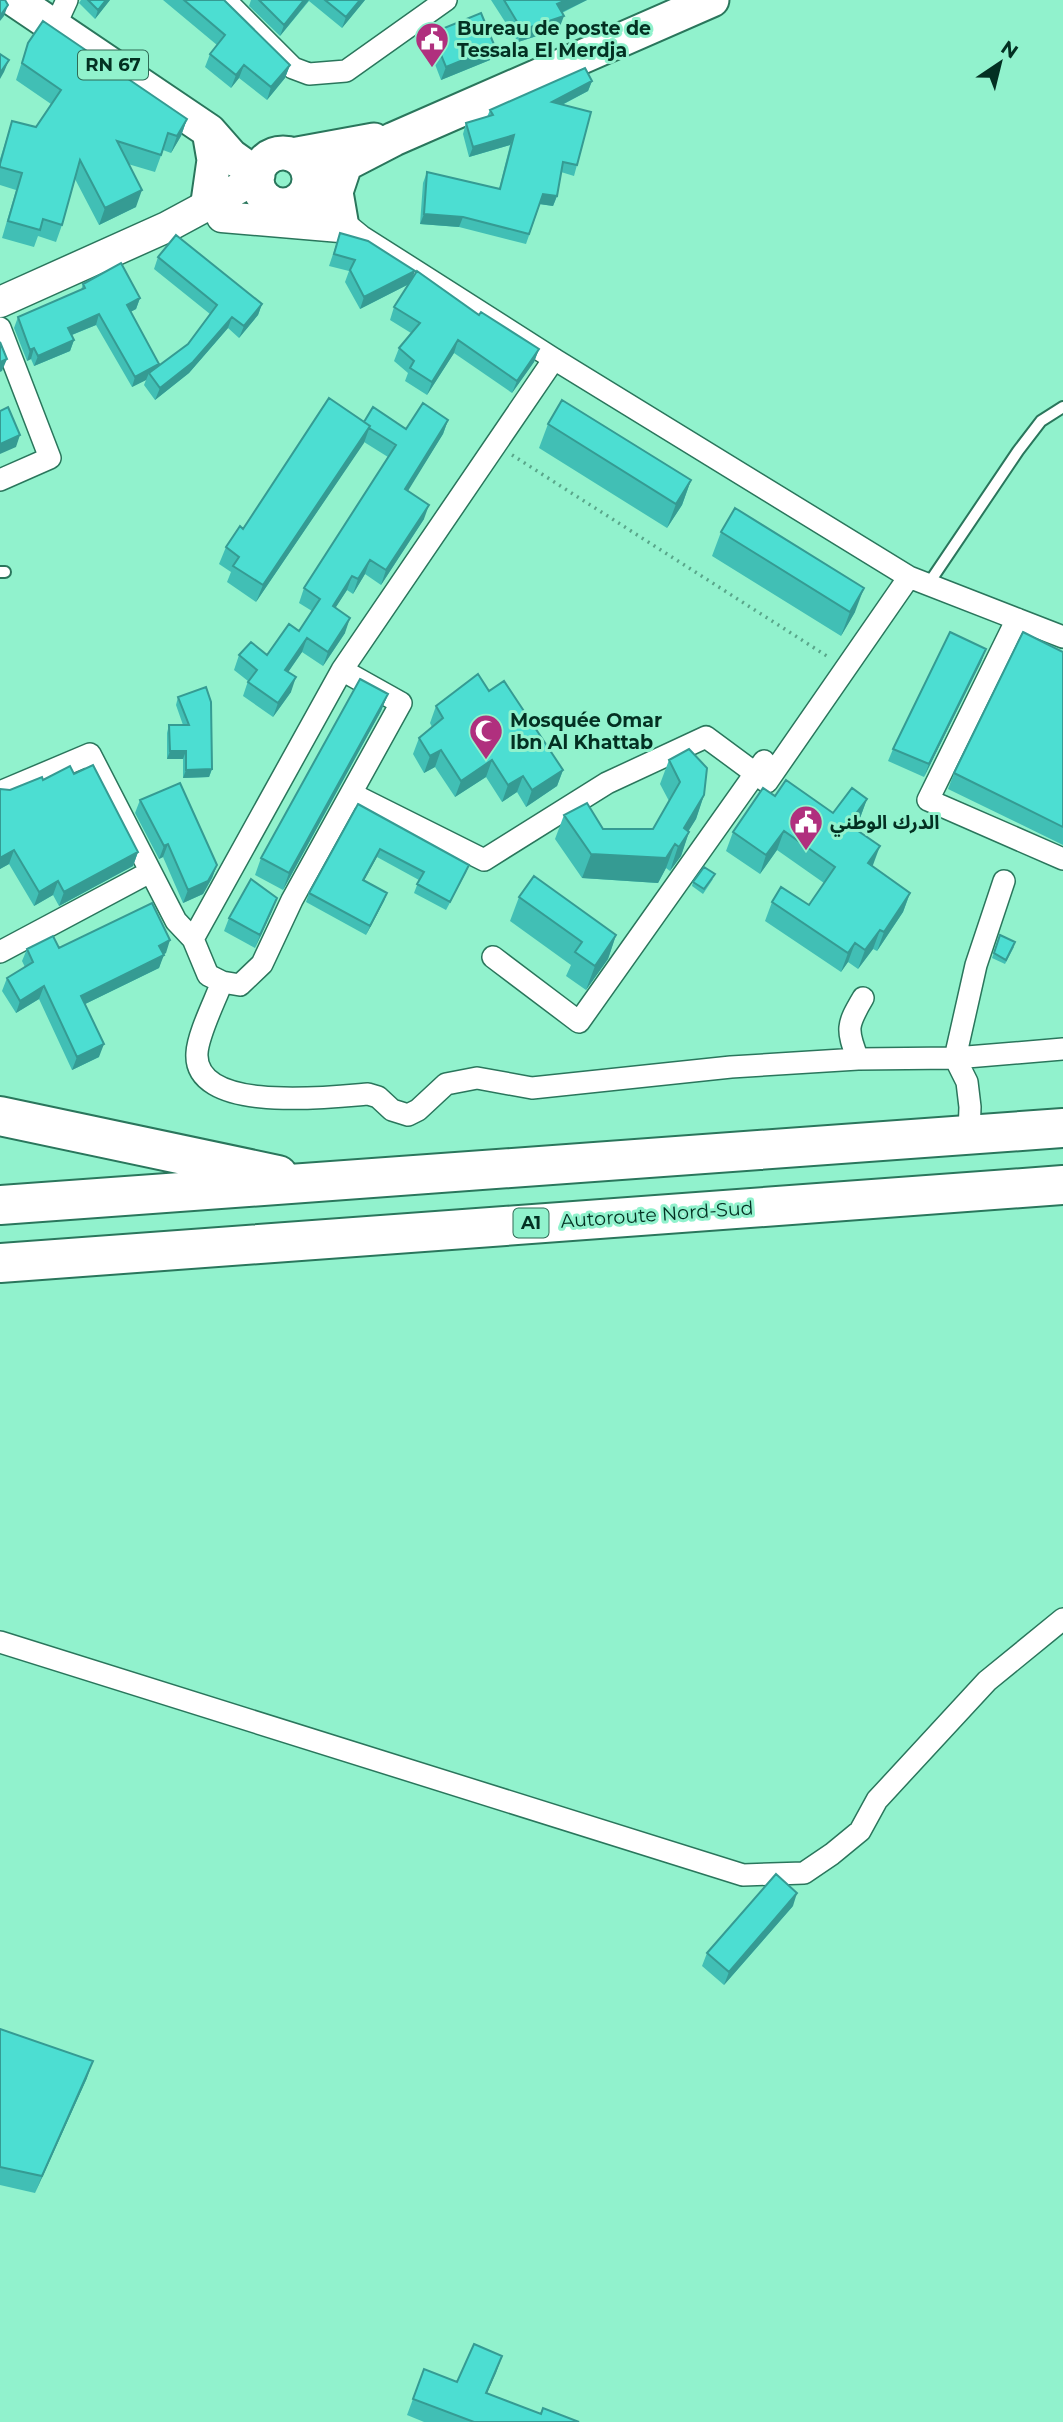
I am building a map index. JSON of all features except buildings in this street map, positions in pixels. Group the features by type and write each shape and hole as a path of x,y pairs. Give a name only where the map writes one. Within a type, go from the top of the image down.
{"highway":[{"path":"0,1116 276,1174 307,1185"},
{"path":"0,1205 307,1185 1063,1128"},
{"name":"Autoroute Nord-Sud","path":"0,1263 1063,1185"}],"main road":[{"name":"RN 67","path":"15,0 61,13 209,131 243,139 282,181"},
{"path":"282,181 345,165 394,139 705,1"},
{"path":"209,131 214,160 215,209"},
{"path":"0,302 167,226 282,181 358,142 394,139"},
{"path":"215,209 347,228 336,192 345,165"}],"street":[{"path":"225,0 293,68 309,74 346,71 446,0"},
{"name":"RN 67","path":"282,181 347,228 554,359 911,577 1063,637"},
{"path":"0,328 50,458 0,481"},
{"path":"192,939 342,670 554,359"},
{"path":"493,957 579,1023 833,660 911,577"},
{"path":"352,794 484,860 607,783 645,768 706,737 757,772 767,782 911,577"},
{"path":"1017,619 928,800 1063,859"},
{"path":"0,792 90,754 176,921 192,939 208,975 222,982 240,985 262,964 292,900 401,703 342,670"},
{"path":"0,952 150,872"},
{"path":"969,1135 967,1082 955,1058 976,965 1004,881"},
{"path":"222,982 197,1052 199,1068 217,1085 224,1090 292,1101 368,1094 378,1097 402,1115 418,1110 446,1084 477,1078 532,1088 731,1067 858,1059 955,1058 1063,1049"},
{"path":"858,1059 848,1033 851,1019 863,998"},
{"path":"0,1642 743,1875 804,1873 832,1854 860,1831 877,1800 987,1681 1063,1619"}],"lane":[{"path":"911,577 1041,421 1063,407"}],"path":[{"path":"496,444 833,660"}],"place":[{"name":"Bureau de poste de Tessala El Merdja","path":"432,69"},
{"name":"Mosquée Omar Ibn Al Khattab","path":"486,761"},
{"name":"الدرك الوطني","path":"806,852"}]}
